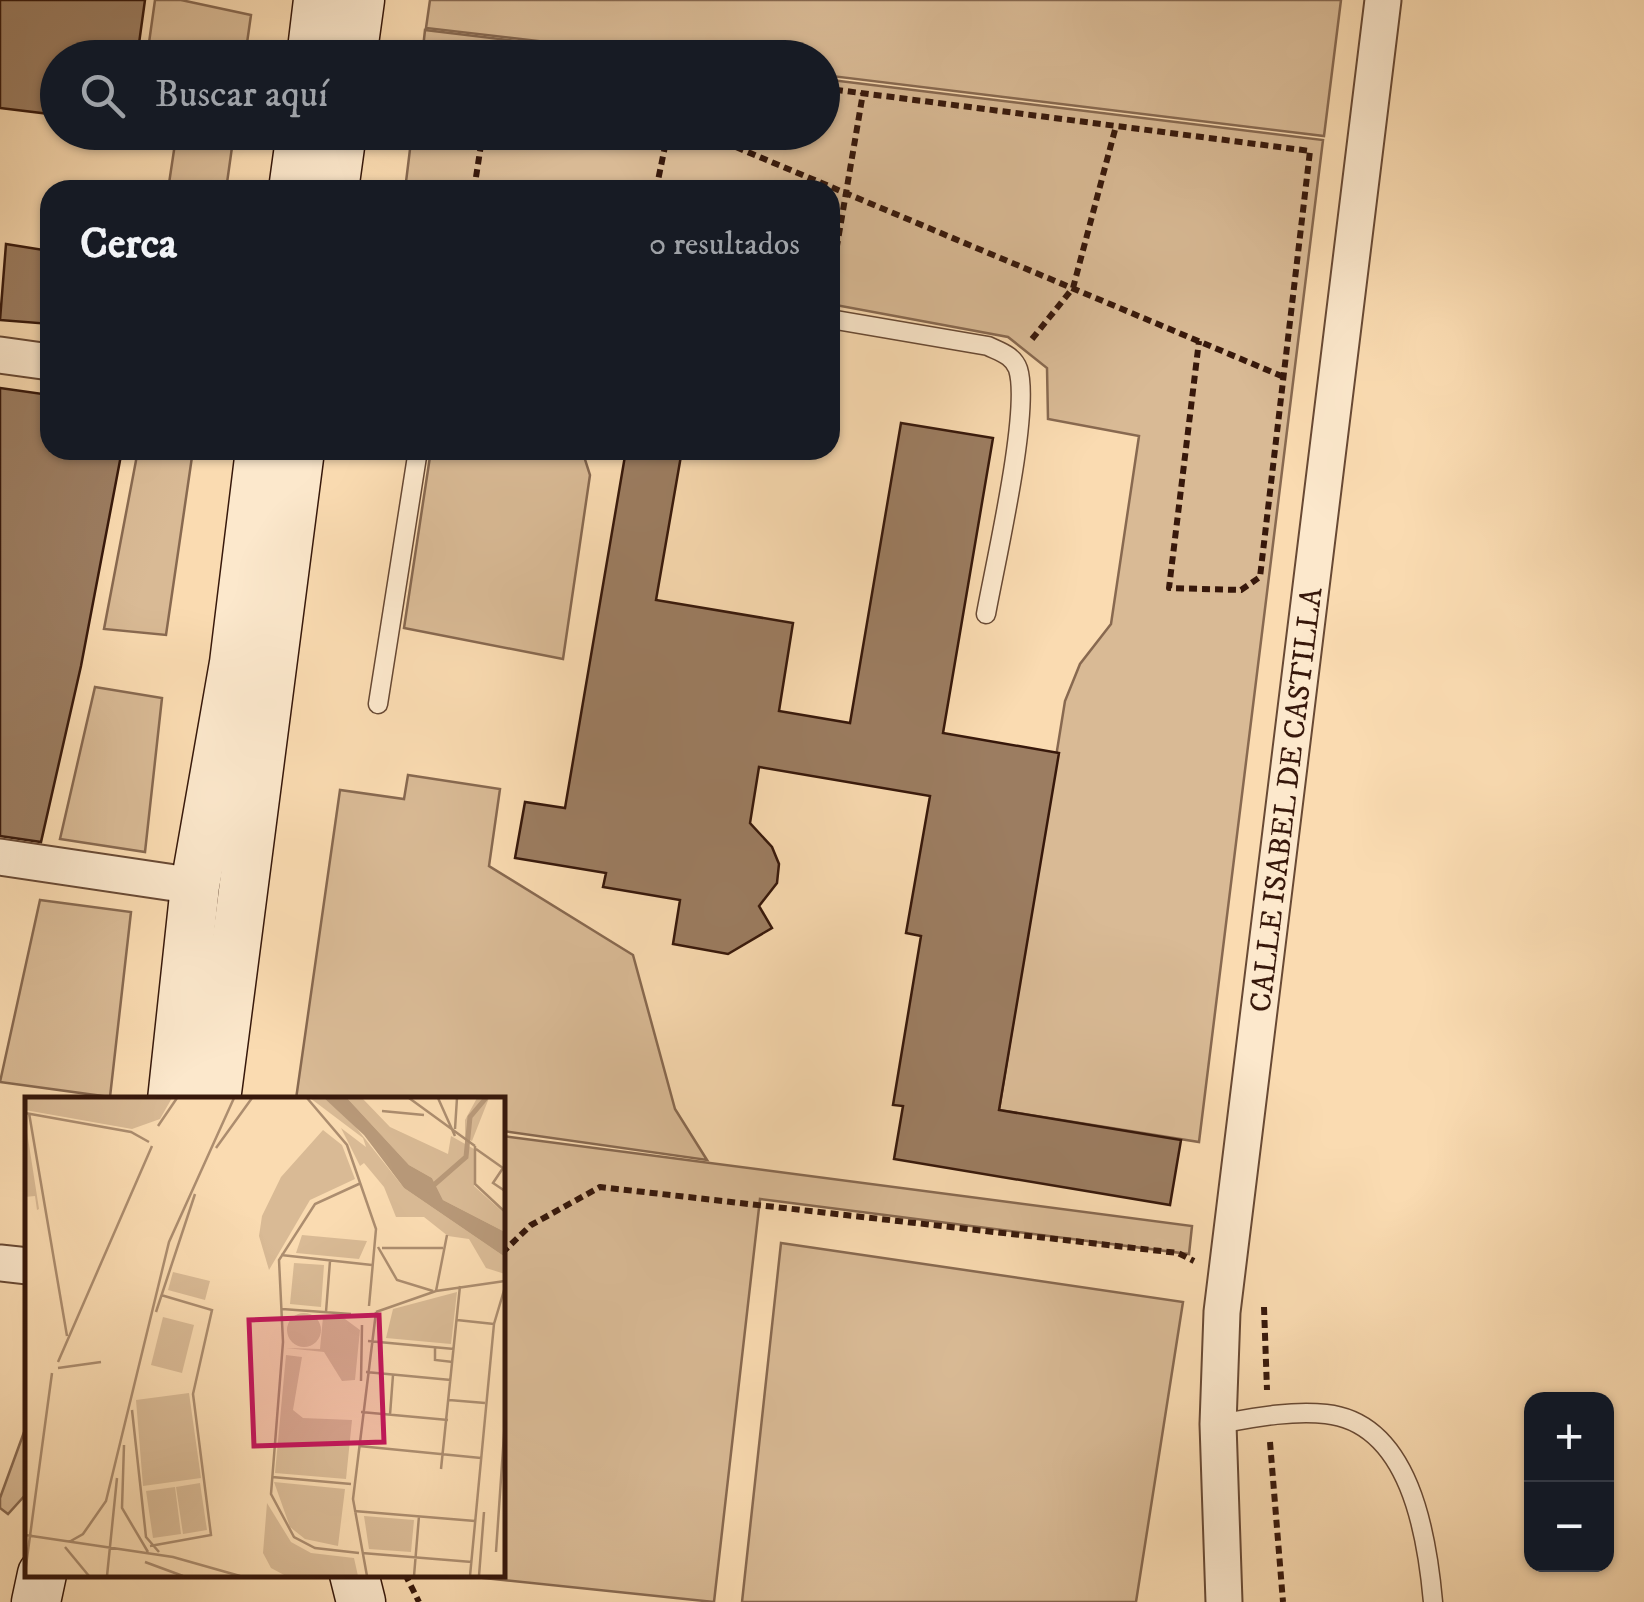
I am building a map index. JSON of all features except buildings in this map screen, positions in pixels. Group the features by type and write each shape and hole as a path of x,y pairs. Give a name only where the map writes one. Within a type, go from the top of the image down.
{"street":[{"path":"313,40 318,0"},
{"path":"354,40 360,0"},
{"name":"CALLE ISABEL DE CASTILLA","path":"1224,1602 1218,1424 1222,1312 1383,0"},
{"path":"294,180 299,150"},
{"path":"335,180 340,150"},
{"path":"0,356 40,361"},
{"path":"172,1097 195,886 234,662 259,460"},
{"path":"216,1097 299,460"},
{"path":"0,856 195,886"},
{"path":"0,1263 25,1266"},
{"path":"36,1602 41,1577"},
{"path":"355,1577 361,1602"}],"lane":[{"path":"840,321 988,346 1012,360 1022,406 986,614"},
{"path":"378,704 416,460"},
{"path":"1218,1424 1268,1416 1328,1414 1363,1426 1399,1464 1414,1496 1432,1602"}],"path":[{"path":"840,91 1310,151 1260,577 1240,590 1169,588 1199,341"},
{"path":"840,236 863,94"},
{"path":"1012,360 1073,288 1116,126"},
{"path":"476,180 481,150"},
{"path":"658,180 664,150"},
{"path":"743,150 814,180"},
{"path":"840,191 1284,377"},
{"path":"505,1250 531,1225 600,1187 658,1191 1178,1254 1194,1261 1196,1297 1204,1309 1264,1314"},
{"path":"406,1577 419,1602"}],"shaded area":[{"path":"155,0 181,0 251,15 247,40 149,40"},
{"path":"430,0 1341,0 1324,136 840,77 840,40 529,40 426,28"},
{"path":"425,30 508,40 424,40"},
{"path":"840,81 1323,140 1199,1142 999,1110 1065,701 1080,664 1111,624 1139,436 1048,419 1047,368 1008,337 840,306 840,180 406,180 410,150 840,150"},
{"path":"174,150 232,150 227,180 170,180"},
{"path":"136,460 192,460 166,635 104,629"},
{"path":"429,460 585,460 590,475 563,659 404,628"},
{"path":"95,687 162,698 145,852 60,839"},
{"path":"408,775 500,789 489,866 633,955 675,1109 707,1160 505,1131 505,1097 296,1097 340,790 404,799"},
{"path":"40,900 131,912 110,1097 0,1082"},
{"path":"505,1136 1192,1226 1189,1254 760,1199 714,1602 474,1577 505,1577"},
{"path":"781,1243 1183,1302 1136,1602 742,1602"},
{"path":"25,1429 25,1495 8,1514 0,1508 0,1498"}]}
